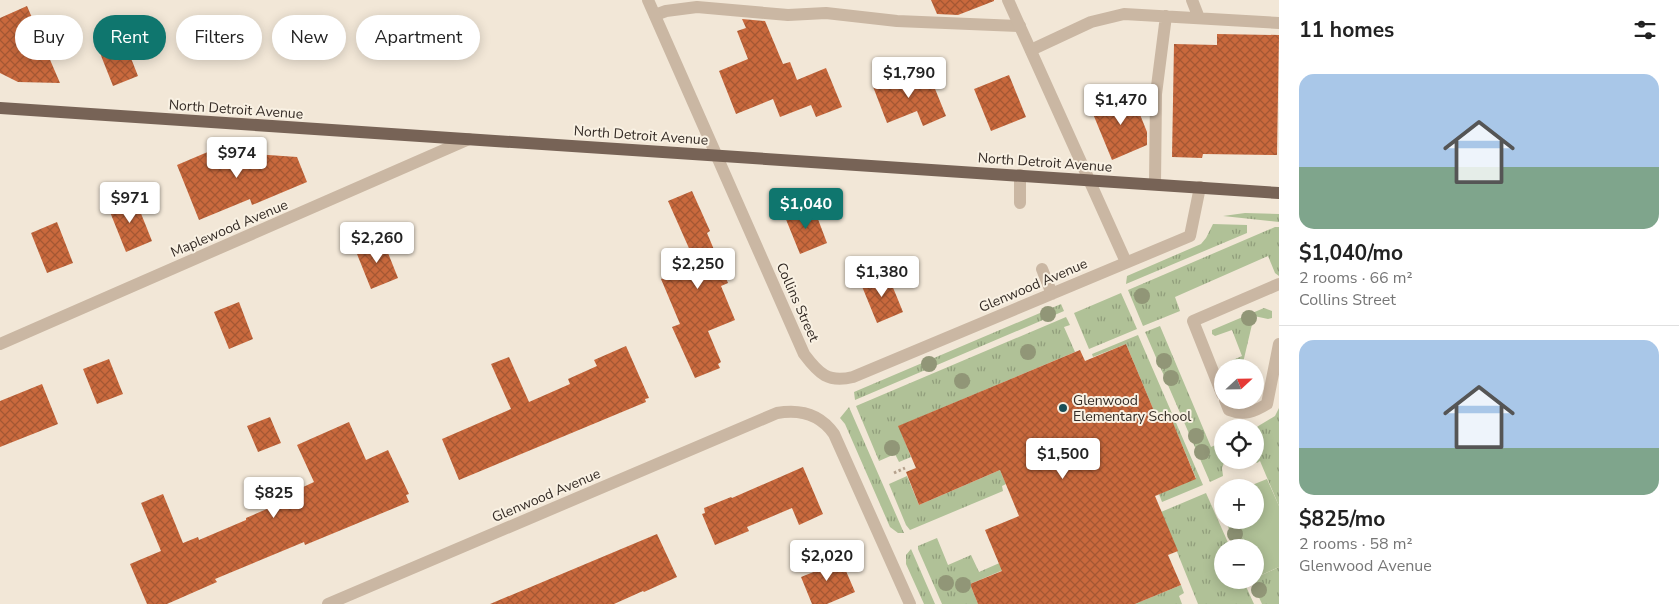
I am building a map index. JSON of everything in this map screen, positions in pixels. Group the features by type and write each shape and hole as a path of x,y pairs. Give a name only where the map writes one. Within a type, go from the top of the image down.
{"main road":[{"name":"North Detroit Avenue","path":"0,108 1279,193"}],"street":[{"name":"Collins Street","path":"648,0 804,354 820,374 830,379 840,380"},
{"path":"821,0 826,13"},
{"path":"1008,0 1126,262"},
{"path":"1192,0 1200,18"},
{"path":"655,15 666,11 697,7 788,15 826,13 897,21 1020,26"},
{"path":"1030,50 1091,22 1124,14 1279,23"},
{"path":"1156,184 1156,94 1166,16"},
{"name":"Maplewood Avenue","path":"0,344 469,139"},
{"path":"1020,175 1020,202"},
{"name":"Glenwood Avenue","path":"840,380 853,378 1190,236 1200,187"},
{"path":"1042,269 1052,294"},
{"path":"1214,374 1193,321 1279,284"},
{"path":"1264,406 1267,404 1279,344"},
{"path":"1229,409 1244,414 1259,409"},
{"name":"Glenwood Avenue","path":"328,604 776,413 796,411 810,414 823,422 834,434 910,604"}],"path":[{"path":"894,473 905,468"}],"green space":[{"path":"1245,213 1279,214 1279,222 1223,216"},
{"path":"1213,224 1247,225 1247,233 1126,284 1127,276 1201,244"},
{"path":"1275,227 1279,227 1279,276 1275,273 1268,256 1175,297 1180,311 1143,326 1128,290"},
{"path":"1121,293 1137,329 1089,349 1074,313"},
{"path":"1061,304 1064,311 855,400 854,392"},
{"path":"1264,308 1272,311 1272,318 1254,316 1244,359 1235,359 1242,356 1232,330 1215,336 1212,334 1212,330"},
{"path":"1066,317 1070,325 1064,327 1075,352 899,426 911,457 899,462 895,454 879,461 856,406"},
{"path":"1160,326 1211,447 1214,446 1214,469 1222,469 1223,476 1210,482 1145,332"},
{"path":"1138,335 1203,485 1162,502 1159,494 1196,478 1169,414 1157,418 1126,344 1093,357 1092,354"},
{"path":"849,407 904,533 898,533 890,527 845,424 840,418"},
{"path":"1279,408 1279,506 1263,469 1264,423 1275,416"},
{"path":"1000,470 1006,484 1002,486 1003,491 910,530 906,525 889,484 907,476 919,505"},
{"path":"1267,479 1279,506 1279,567 1264,574 1264,539 1243,539 1239,529 1264,529 1264,480"},
{"path":"1206,493 1214,511 1214,529 1222,529 1226,539 1214,539 1214,589 1247,589 1254,604 1198,604 1161,512"},
{"path":"1229,529 1239,529 1243,539 1233,539"},
{"path":"937,538 948,565 971,555 979,572 1004,561 1036,556 970,584 978,604 942,604 918,549 918,546"},
{"path":"911,549 935,604 924,604 906,564 906,555"},
{"path":"1279,567 1279,604 1262,604 1255,589 1264,589 1264,574"},
{"path":"1181,585 1184,593 1179,596 1182,604 1135,604"}],"building":[{"path":"931,0 994,1 958,15 937,14"},
{"path":"27,6 31,15 15,15 15,60 50,60 60,83 18,82 0,73 0,18"},
{"path":"742,19 765,21 783,64 790,62 797,80 826,68 842,107 816,117 811,105 780,117 773,99 736,114 719,71 748,59 737,31 746,28"},
{"path":"1217,34 1279,35 1277,155 1203,154 1202,158 1172,157 1174,44 1217,45"},
{"path":"103,60 132,60 138,76 113,86"},
{"path":"896,74 900,86 929,74 946,116 923,126 917,111 887,123 872,84"},
{"path":"1009,75 1026,117 991,131 974,89"},
{"path":"1131,92 1147,132 1147,145 1112,160 1091,109"},
{"path":"210,151 297,157 307,182 252,205 250,199 199,220 177,165"},
{"path":"692,191 710,231 707,233 728,283 721,286 735,320 708,331 721,362 718,364 720,368 695,378 672,327 680,324 661,279 696,264 668,201"},
{"path":"134,196 152,241 126,252 108,207"},
{"path":"813,206 827,243 800,254 785,217"},
{"path":"57,222 73,263 47,273 31,233"},
{"path":"382,238 398,278 371,289 355,249"},
{"path":"887,273 903,312 877,323 861,284"},
{"path":"239,302 253,339 229,349 214,312"},
{"name":"Glenwood Elementary School","path":"1126,344 1157,418 1169,413 1196,479 1155,496 1178,551 1168,555 1181,585 1135,604 978,604 970,584 1002,571 985,530 1019,516 1000,470 919,505 906,472 916,468 898,426 1080,350 1085,361"},
{"path":"626,346 649,398 645,399 646,402 459,480 442,439 511,409 491,364 509,357 529,402 570,384 568,379 597,366 594,360"},
{"path":"109,359 123,394 97,404 83,369"},
{"path":"42,384 58,424 0,447 0,401"},
{"path":"270,417 281,443 258,452 247,426"},
{"path":"349,422 366,460 388,450 409,494 406,495 409,502 305,545 304,542 215,579 217,582 167,604 147,604 130,564 161,551 141,503 163,494 183,543 198,537 199,540 290,499 288,494 314,482 297,445"},
{"path":"803,467 823,514 799,525 792,508 747,527 749,531 715,545 702,514 705,513 704,508"},
{"path":"657,534 677,577 644,592 614,604 490,604"},
{"path":"830,554 836,566 843,564 855,592 827,604 812,604 801,577 816,571 812,561"}],"place":[{"name":"Glenwood Elementary School","path":"1063,408"}]}
